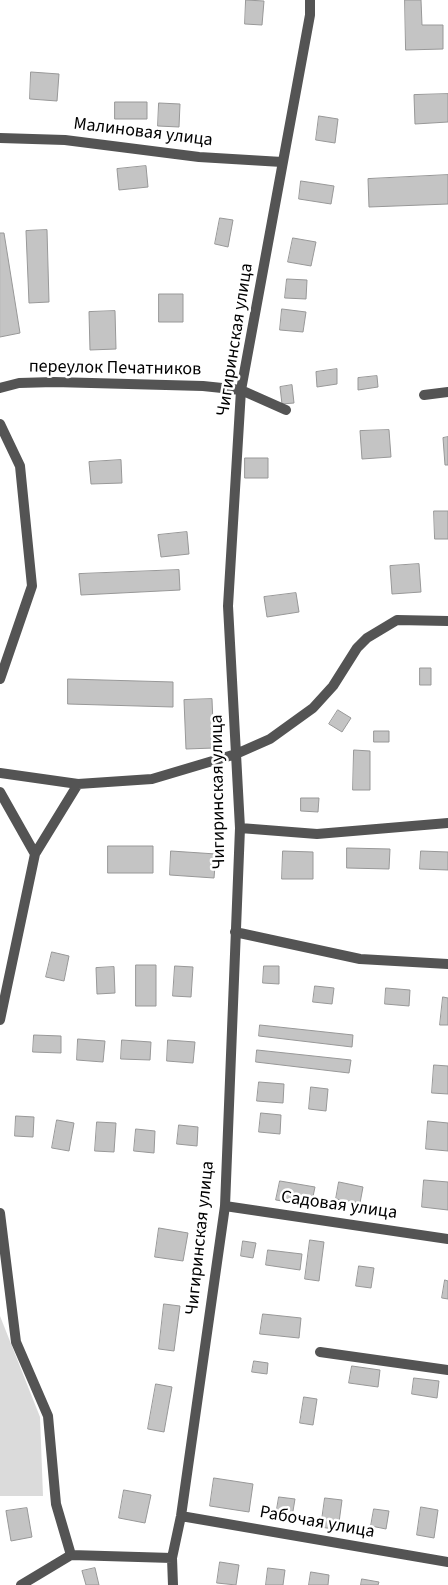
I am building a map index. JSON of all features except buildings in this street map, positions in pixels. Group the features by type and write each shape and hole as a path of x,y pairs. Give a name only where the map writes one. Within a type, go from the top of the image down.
{"street":[{"name":"Чигиринская улица","path":"173,1585 172,1558 181,1516 225,1206 240,828 228,606 241,390 310,16 310,0"},
{"name":"Малиновая улица","path":"0,138 65,140 199,157 282,162"},
{"name":"переулок Печатников","path":"0,388 19,383 54,382 203,386 241,390 286,410"},
{"path":"424,395 448,392"},
{"path":"0,424 20,466 32,586 0,679"},
{"path":"0,773 78,784 152,779 236,754 270,739 313,708 333,686 357,648 366,638 396,620 448,621"},
{"path":"0,1020 35,854 78,784"},
{"path":"0,792 35,854"},
{"path":"240,828 317,834 448,823"},
{"path":"235,932 360,959 448,964"},
{"name":"Садовая улица","path":"225,1206 448,1239"},
{"path":"0,1213 3,1223 16,1342 48,1416 56,1504 71,1555"},
{"path":"320,1352 448,1370"},
{"name":"Рабочая улица","path":"181,1516 448,1562"},
{"path":"20,1585 71,1555 172,1558"}],"shaded area":[{"path":"0,1316 40,1417 43,1496 0,1496"}]}
